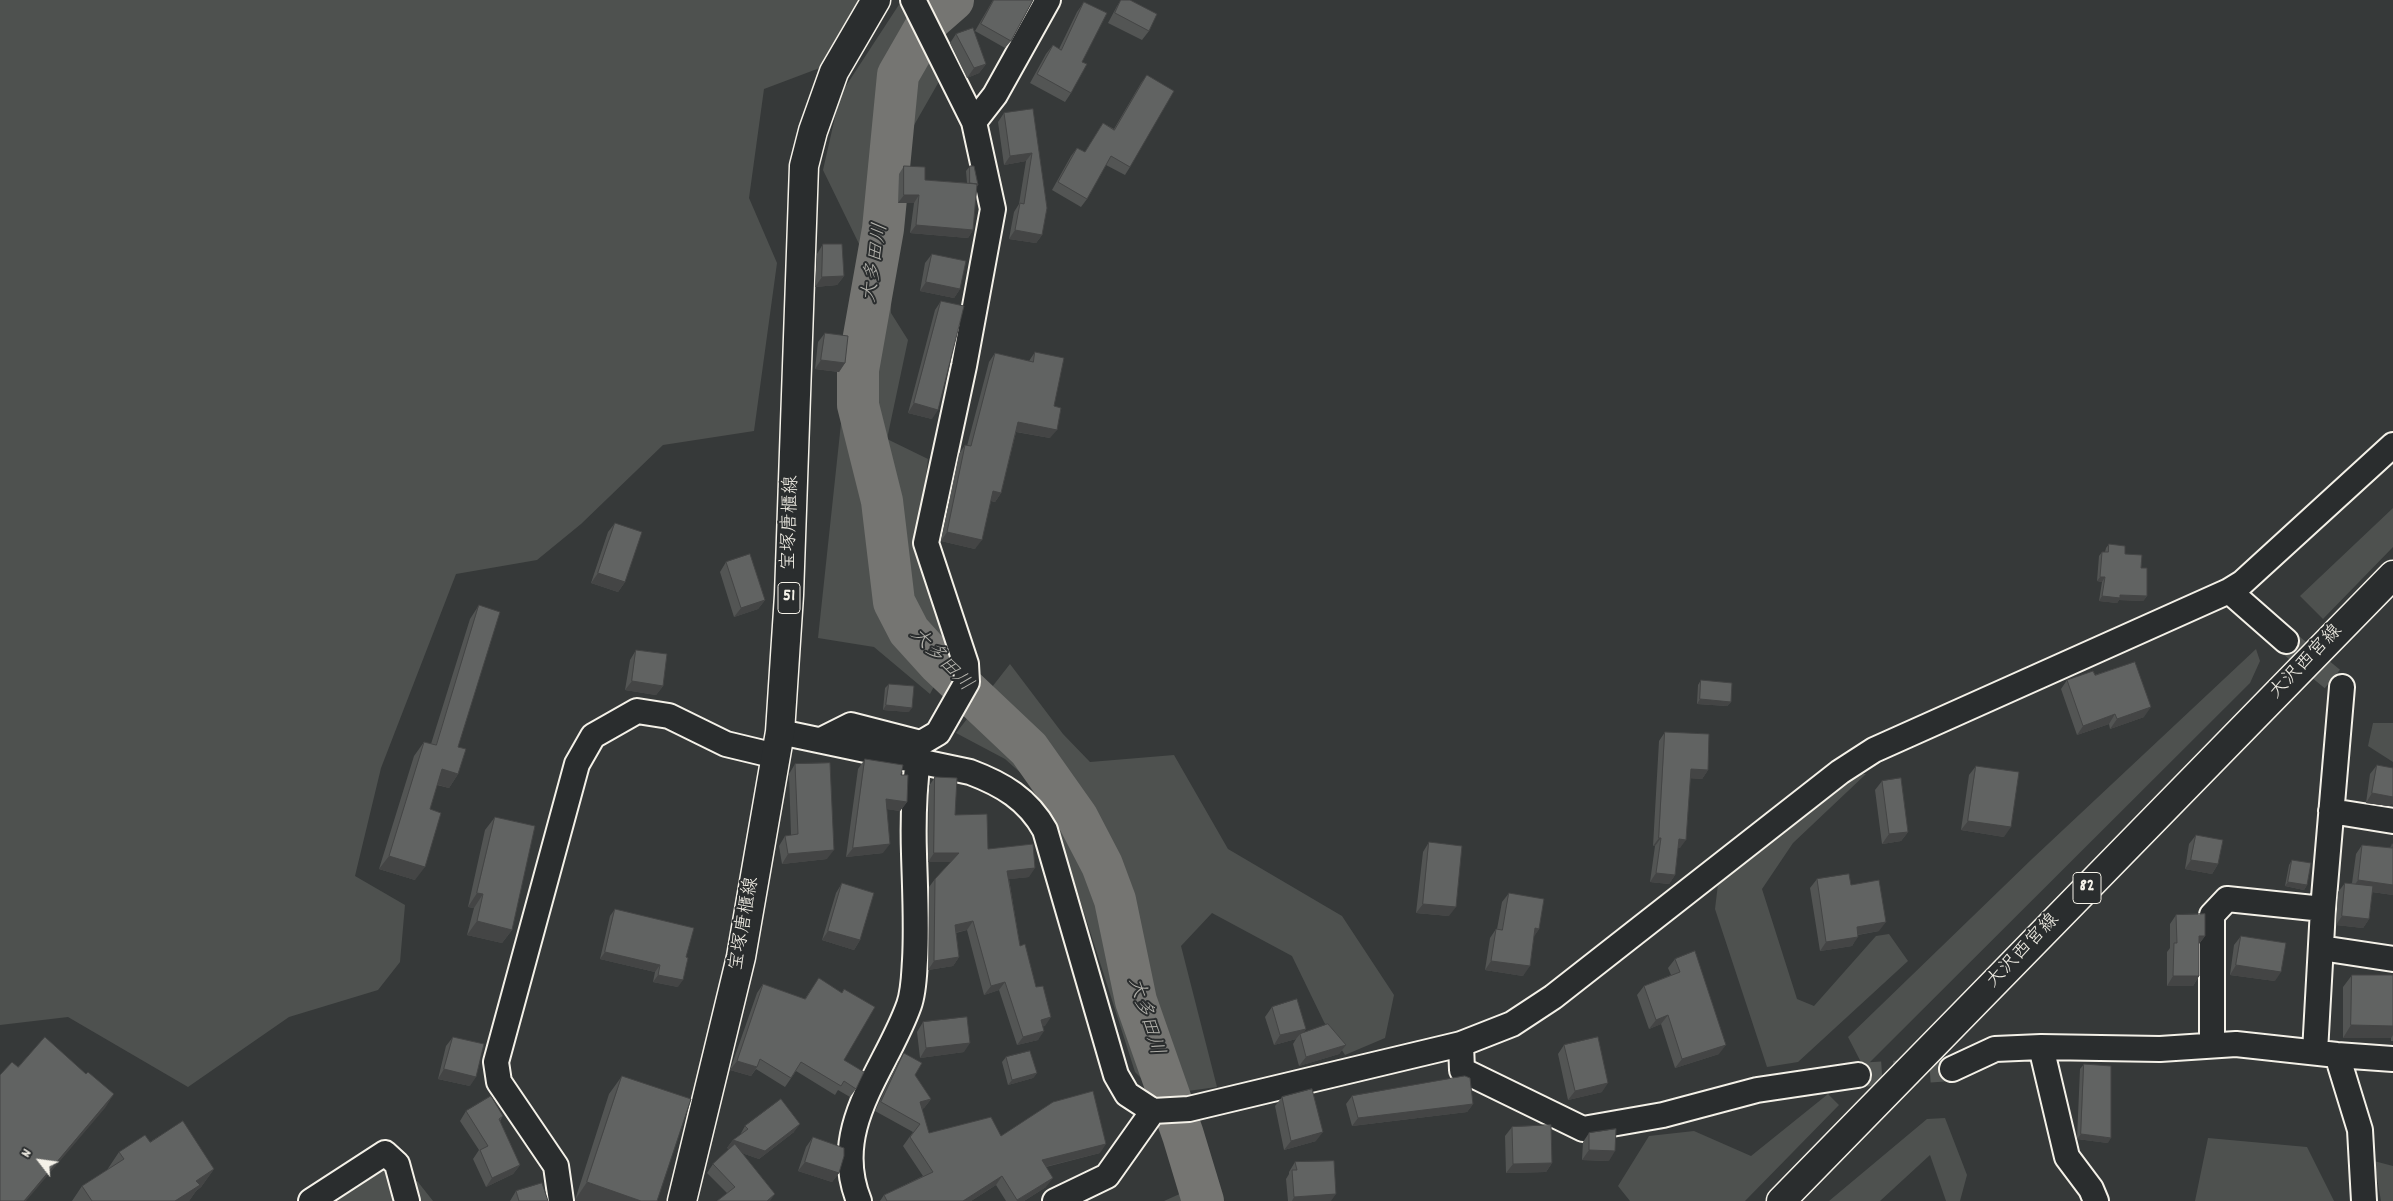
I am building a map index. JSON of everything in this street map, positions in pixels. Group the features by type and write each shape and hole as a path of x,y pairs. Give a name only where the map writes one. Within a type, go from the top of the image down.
{"main road":[{"name":"宝塚唐櫃線","path":"682,1201 730,1008 778,744 789,595 804,166 813,131 834,72 876,0"},
{"name":"大沢西宮線","path":"1781,1201 2393,575"}],"street":[{"path":"821,740 851,725 921,743 938,733 967,682 966,664 926,543 964,366 993,209 974,122 913,0"},
{"path":"974,122 995,95 1048,0"},
{"path":"561,1201 556,1166 499,1082 496,1062 577,764 594,736 637,711 669,716 726,744 778,744 821,740 918,759 970,772 995,781 1027,804 1045,830 1116,1075 1127,1094 1153,1111 1189,1109 1461,1044 1512,1024 1553,997 1840,772 1874,750 2229,591 2242,583 2393,445"},
{"path":"2229,591 2286,641"},
{"path":"2342,687 2321,948 2326,1054 2360,1130 2364,1201"},
{"path":"859,1201 855,1191 850,1148 856,1122 866,1091 909,1005 914,983 918,919 914,853 915,781 918,759"},
{"path":"2331,811 2393,821"},
{"path":"2212,1044 2212,915 2227,899 2324,909"},
{"path":"2321,948 2393,959"},
{"path":"1461,1044 1462,1070 1583,1129 1663,1115 1757,1090 1858,1075"},
{"path":"1952,1069 1995,1049 2042,1047 2160,1049 2212,1044 2236,1044 2393,1059"},
{"path":"2042,1047 2067,1157 2091,1190 2096,1201"},
{"path":"1055,1201 1107,1176 1153,1111"},
{"path":"311,1201 385,1153 397,1164 407,1201"}],"shaded area":[{"path":"0,0 871,0 825,66 764,89 749,198 777,263 754,431 663,445 581,524 537,560 456,574 381,768 355,876 405,905 400,962 378,990 289,1017 188,1087 68,1017 0,1025"},
{"path":"902,0 941,78 913,127 895,151 889,231 892,253 891,313 908,340 887,439 928,459 917,556 951,654 930,694 874,647 818,638 860,246 823,170 840,95"},
{"path":"2393,508 2393,547 2323,619 2300,596"},
{"path":"2256,649 2260,661 2250,683 1864,1068 1848,1037 2032,859"},
{"path":"1010,664 1063,734 1090,762 1174,755 1228,849 1342,916 1394,995 1385,1038 1345,1055 1324,1022 1292,956 1212,913 1181,946 1217,1087 1158,1095 1135,1072 1049,803 1032,783 1005,759 956,733"},
{"path":"2373,723 2393,723 2393,762 2368,746"},
{"path":"1852,774 1866,774 1793,843 1762,889 1797,999 1814,1006 1876,936 1889,934 1908,961 1798,1062 1767,1067 1715,909 1718,884"},
{"path":"1828,1094 1839,1105 1745,1201 1630,1201 1618,1186 1649,1136 1694,1131 1751,1156"},
{"path":"1945,1118 1967,1175 1960,1201 1946,1201 1930,1155 1880,1201 1829,1201 1927,1119"},
{"path":"2208,1138 2307,1147 2334,1201 2195,1201"},
{"path":"373,1156 418,1182 433,1201 315,1201"},
{"path":"2374,1161 2393,1166 2393,1201 2381,1201"},
{"path":"1184,1192 1211,1201 1164,1201"}],"building":[{"path":"994,0 1033,0 1011,41 981,24"},
{"path":"1121,0 1130,0 1157,14 1149,31 1115,13"},
{"path":"1084,2 1107,13 1082,62 1087,64 1071,93 1037,74 1053,45 1061,50"},
{"path":"973,28 986,64 974,68 956,34"},
{"path":"1147,75 1174,91 1130,167 1111,156 1087,199 1058,182 1077,148 1085,152 1103,123 1114,130"},
{"path":"1033,109 1047,208 1042,235 1015,230 1020,203 1024,204 1032,153 1010,156 1004,113"},
{"path":"904,166 925,167 925,180 977,184 973,230 916,225 919,195 904,195"},
{"path":"970,166 974,166 978,185 970,183"},
{"path":"823,244 842,244 844,276 822,277"},
{"path":"932,254 966,261 960,289 926,282"},
{"path":"941,301 964,306 938,410 914,403"},
{"path":"825,333 848,336 845,363 821,360"},
{"path":"1035,352 1064,358 1054,406 1061,408 1057,430 1018,422 1001,493 993,491 982,540 947,532 965,445 971,446 995,353 1033,362"},
{"path":"615,523 642,532 625,582 598,573"},
{"path":"2109,544 2125,546 2125,554 2142,555 2141,568 2147,568 2147,596 2120,595 2120,598 2102,596 2105,577 2100,577 2102,552 2108,552"},
{"path":"750,554 765,600 741,608 726,562"},
{"path":"479,605 500,612 458,747 466,749 458,774 442,769 430,809 441,813 425,867 389,856 424,742 436,745"},
{"path":"636,650 667,654 663,686 632,681"},
{"path":"2135,662 2151,707 2117,719 2115,714 2083,726 2067,680 2093,671 2095,675"},
{"path":"1701,680 1732,683 1731,702 1700,699"},
{"path":"889,684 914,686 912,708 886,705"},
{"path":"1665,732 1709,734 1708,770 1691,769 1686,840 1679,839 1675,875 1656,873 1661,838 1659,838"},
{"path":"865,759 903,765 901,775 908,775 907,802 886,799 890,844 853,848"},
{"path":"830,763 834,850 788,854 785,836 798,834 795,764"},
{"path":"2377,765 2393,768 2393,797 2372,793"},
{"path":"1976,766 2019,772 2011,827 1968,821"},
{"path":"935,777 957,778 955,815 987,814 988,849 1033,844 1035,868 1007,871 1020,946 1025,944 1036,987 1043,986 1051,1017 1041,1020 1044,1031 1023,1037 1005,982 991,986 973,921 955,925 959,957 934,961 935,879 959,853 934,853"},
{"path":"1901,778 1908,832 1889,834 1882,781"},
{"path":"495,817 535,826 512,930 477,921 483,894 477,893"},
{"path":"2196,835 2223,840 2218,864 2191,860"},
{"path":"1429,842 1462,846 1456,907 1423,904"},
{"path":"2392,844 2393,885 2358,880 2362,845 2392,848"},
{"path":"2292,860 2311,863 2307,885 2288,882"},
{"path":"1849,874 1851,885 1879,880 1886,922 1857,927 1858,937 1826,942 1817,879"},
{"path":"842,883 874,893 860,940 828,931"},
{"path":"2345,883 2373,886 2369,919 2342,916"},
{"path":"1509,893 1544,899 1539,929 1535,928 1530,966 1491,961 1496,929 1502,930"},
{"path":"615,909 694,928 686,957 688,958 683,980 658,975 660,965 605,952"},
{"path":"2205,914 2205,936 2199,936 2199,976 2173,976 2174,943 2177,943 2176,915"},
{"path":"2241,936 2286,943 2281,972 2236,965"},
{"path":"1695,951 1726,1045 1682,1059 1668,1015 1656,1020 1644,986 1680,972 1675,959"},
{"path":"2352,975 2393,975 2393,1026 2351,1025"},
{"path":"819,978 842,993 844,989 875,1007 844,1060 864,1072 856,1089 844,1081 841,1086 801,1062 791,1078 760,1059 757,1067 737,1061 763,984 805,999"},
{"path":"1297,999 1306,1029 1280,1035 1272,1007"},
{"path":"967,1017 970,1043 926,1048 923,1022"},
{"path":"1328,1024 1346,1045 1306,1057 1300,1034"},
{"path":"45,1037 86,1074 88,1072 114,1094 24,1201 0,1201 0,1075 12,1062 18,1067"},
{"path":"453,1037 484,1044 476,1077 444,1069"},
{"path":"1598,1037 1608,1083 1575,1091 1564,1045"},
{"path":"1030,1051 1037,1073 1012,1080 1006,1057"},
{"path":"904,1053 922,1063 915,1075 931,1099 920,1102 929,1133 991,1117 1001,1136 1053,1102 1093,1091 1106,1144 1042,1160 1053,1178 1017,1200 1002,1176 963,1201 887,1201 884,1195 933,1172 910,1137 920,1124 881,1102"},
{"path":"2084,1064 2111,1066 2111,1138 2081,1134"},
{"path":"622,1076 691,1099 657,1201 641,1201 587,1182"},
{"path":"1465,1076 1470,1078 1473,1104 1358,1118 1352,1096"},
{"path":"1312,1089 1323,1132 1291,1141 1282,1097"},
{"path":"491,1096 503,1116 499,1119 520,1165 492,1178 480,1150 488,1146 466,1111"},
{"path":"781,1099 800,1124 765,1151 733,1140 748,1129 745,1126"},
{"path":"183,1121 214,1169 196,1181 200,1185 175,1201 92,1201 82,1186 124,1159 119,1152 145,1135 150,1142"},
{"path":"1551,1125 1552,1163 1513,1164 1512,1127"},
{"path":"1616,1129 1615,1151 1589,1150 1589,1133"},
{"path":"813,1137 844,1148 844,1156 839,1173 805,1162"},
{"path":"735,1144 775,1194 767,1201 717,1201 735,1187 713,1164"},
{"path":"1334,1161 1336,1194 1294,1197 1292,1170 1297,1170 1295,1162"},
{"path":"542,1183 548,1201 519,1201 516,1191"}],"waterway":[{"name":"大多田川","path":"953,0 929,21 898,75 883,229 858,370 858,405 882,501 894,602 909,631 938,663 1029,749 1077,817 1102,865 1115,900 1136,1001 1183,1135 1203,1201"}],"tunnel":[{"path":"2286,641 2342,687"},
{"path":"1858,1075 1952,1069"}]}
